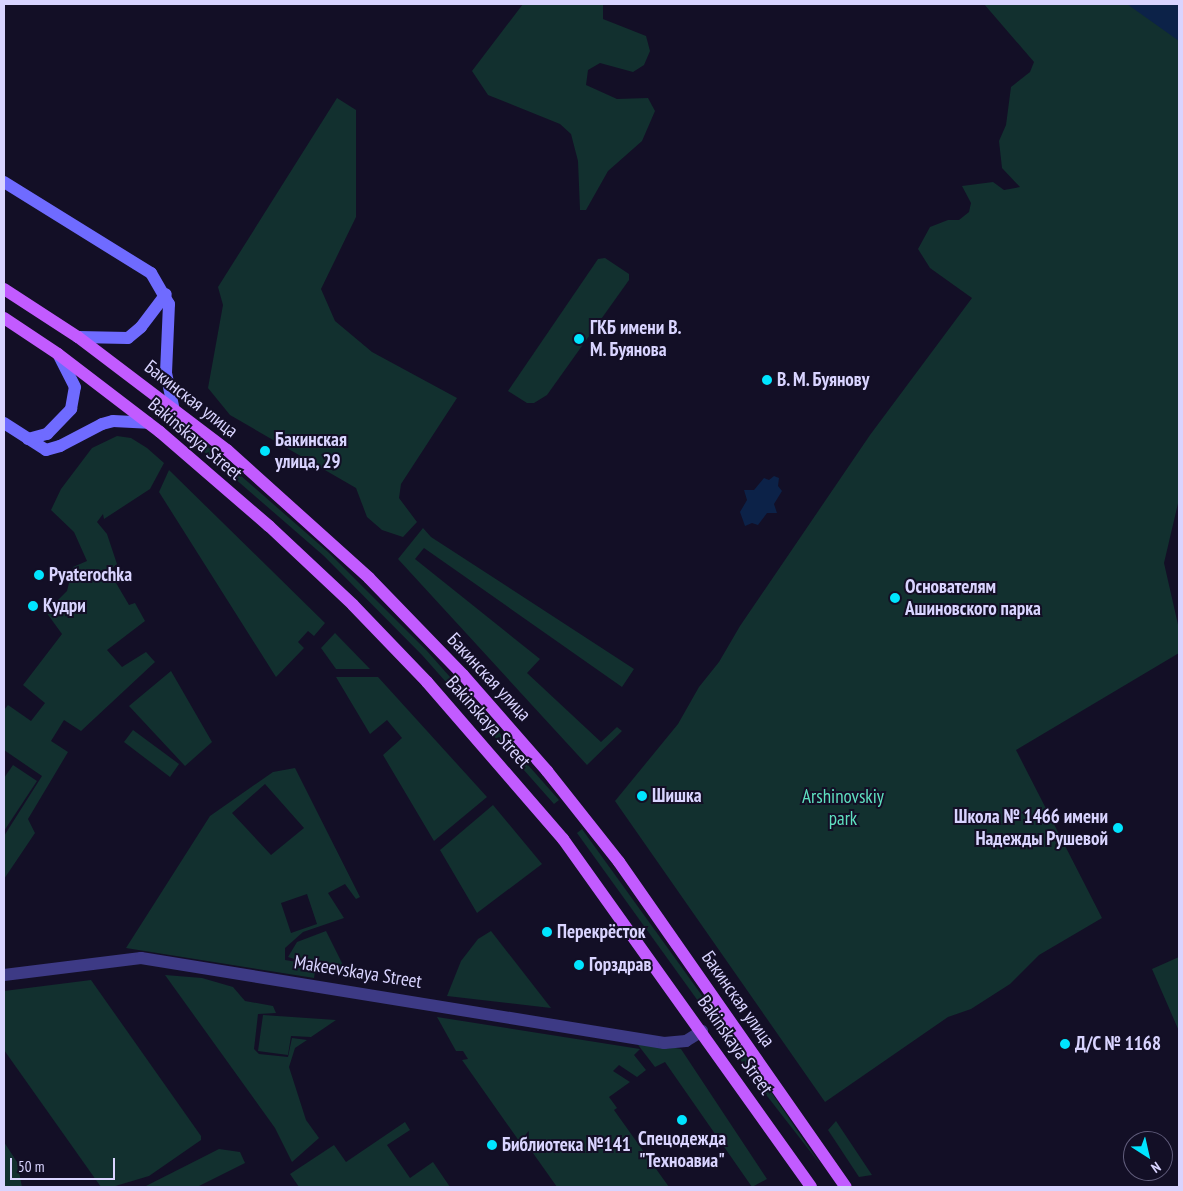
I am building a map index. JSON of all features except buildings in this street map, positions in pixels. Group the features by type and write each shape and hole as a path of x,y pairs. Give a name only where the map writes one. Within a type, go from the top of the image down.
{"main road":[{"path":"4,182 142,265 166,294 170,309 166,373 173,407"},
{"name":"Бакинская улица","path":"4,289 78,337 173,407 287,501 369,578 507,724 619,862 846,1187"},
{"path":"78,337 128,338 141,327 166,294"},
{"path":"4,318 58,354 75,387 71,408 47,434 28,439"},
{"name":"Bakinskaya Street","path":"58,354 148,423 269,526 352,605 433,690 564,838 811,1187"},
{"path":"4,423 46,450 53,449 102,424 113,421 148,423"}],"street":[{"name":"Makeevskaya Street","path":"4,975 141,958 664,1043 686,1041 702,1031"}],"green space":[{"path":"523,4 603,4 603,19 646,36 650,51 644,65 633,72 600,63 588,70 586,85 617,99 648,98 655,111 642,141 608,171 586,210 580,210 578,161 571,134 560,124 488,95 472,71"},
{"name":"Arshinovskiy park","path":"984,4 1179,4 1179,499 1164,563 1179,629 1179,653 1016,750 1102,918 1039,955 1010,984 971,1009 948,1017 825,1102 615,801 678,724 699,687 719,662 740,626 870,435 972,298 930,268 918,249 930,227 948,220 959,220 969,212 971,203 962,186 993,182 1004,190 1020,187 1002,168 999,141 1006,125 1011,87 1030,72 1034,62"},
{"path":"337,98 356,110 356,217 321,289 335,321 372,352 457,398 401,484 399,498 417,522 403,537 382,530 367,517 356,488 230,415 208,388 223,305 218,287"},
{"path":"605,258 629,274 629,280 547,395 534,403 527,403 508,391 598,259"},
{"path":"176,419 328,552 427,651 559,800 554,804 422,655 324,556 172,424"},
{"path":"117,436 131,438 147,448 164,463 150,489 104,519 103,514 97,522 107,534 117,564 109,571 129,605 135,603 145,621 107,650 122,667 146,652 155,662 81,731 64,720 51,741 68,752 28,819 35,833 4,879 4,836 42,776 4,750 4,710 8,705 31,721 45,703 23,685 62,634 46,612 67,591 73,567 87,561 74,532 51,510 61,489 92,448"},
{"path":"169,470 325,623 314,636 308,631 298,642 304,648 276,677 159,492"},
{"path":"423,528 431,537 634,669 622,687 424,548 415,559 540,659 527,673 601,742 617,727 622,731 587,765 398,559"},
{"path":"335,633 370,669 336,669 321,648"},
{"path":"171,671 212,742 185,766 129,706"},
{"path":"336,677 378,677 487,797 434,841 383,755 402,738 387,720 370,734"},
{"path":"133,730 179,764 170,777 124,742"},
{"path":"13,765 37,781 4,831 4,778"},
{"path":"295,768 360,897 356,899 345,884 328,893 344,918 303,932 285,948 285,960 310,964 288,957 297,942 326,931 343,965 333,970 316,965 314,978 126,948 210,816 273,772","holes":["265,784 304,828 271,855 232,813","307,894 317,924 291,933 281,903"]},
{"path":"493,805 542,864 477,913 440,850"},
{"path":"582,829 765,1083 820,1164 760,1087 577,833"},
{"path":"491,931 551,1008 447,996 461,961 478,939"},
{"path":"1179,957 1179,1031 1152,969"},
{"path":"165,975 202,978 233,987 245,1001 273,1006 276,1013 258,1014 254,1049 259,1054 288,1057 292,1038 307,1040 295,1048 289,1067 306,1120 319,1138 292,1162 275,1128"},
{"path":"91,980 201,1136 201,1140 149,1176 112,1187 101,1187 4,1050 4,991"},
{"path":"263,1015 336,1020 311,1037 291,1036 288,1055 258,1051"},
{"path":"437,1017 640,1049 634,1055 646,1070 637,1077 619,1065 613,1071 630,1082 609,1097 617,1108 614,1110 669,1187 557,1187 528,1146 524,1148 462,1060 468,1059 463,1051 456,1051"},
{"path":"635,1041 681,1049 767,1179 752,1187 665,1062 655,1067"},
{"path":"836,1121 872,1175 859,1177 828,1130"},
{"path":"405,1122 410,1130 387,1145 410,1178 433,1162 450,1187 299,1187 290,1174 334,1145 346,1162"},
{"path":"4,1142 17,1162 22,1187 4,1187"},
{"path":"219,1149 240,1152 245,1163 197,1187 144,1187"}],"water":[{"path":"1127,4 1179,4 1179,41"},
{"path":"774,476 779,478 778,486 782,491 774,504 777,513 767,513 758,525 752,523 745,526 740,512 747,500 744,490 754,490 764,478 769,480"}],"place":[{"name":"ГКБ имени В. М. Буянова","path":"579,339"},
{"name":"В. М. Буянову","path":"767,380"},
{"name":"Бакинская улица, 29","path":"265,451"},
{"name":"Pyaterochka","path":"39,575"},
{"name":"Основателям Ашиновского парка","path":"895,598"},
{"name":"Кудри","path":"33,606"},
{"name":"Шишка","path":"642,796"},
{"name":"Школа № 1466 имени Надежды Рушевой","path":"1118,828"},
{"name":"Перекрёсток","path":"547,932"},
{"name":"Горздрав","path":"579,965"},
{"name":"Д/C № 1168","path":"1065,1044"},
{"name":"Спецодежда \"Техноавиа\"","path":"682,1120"},
{"name":"Библиотека №141","path":"492,1145"}]}
